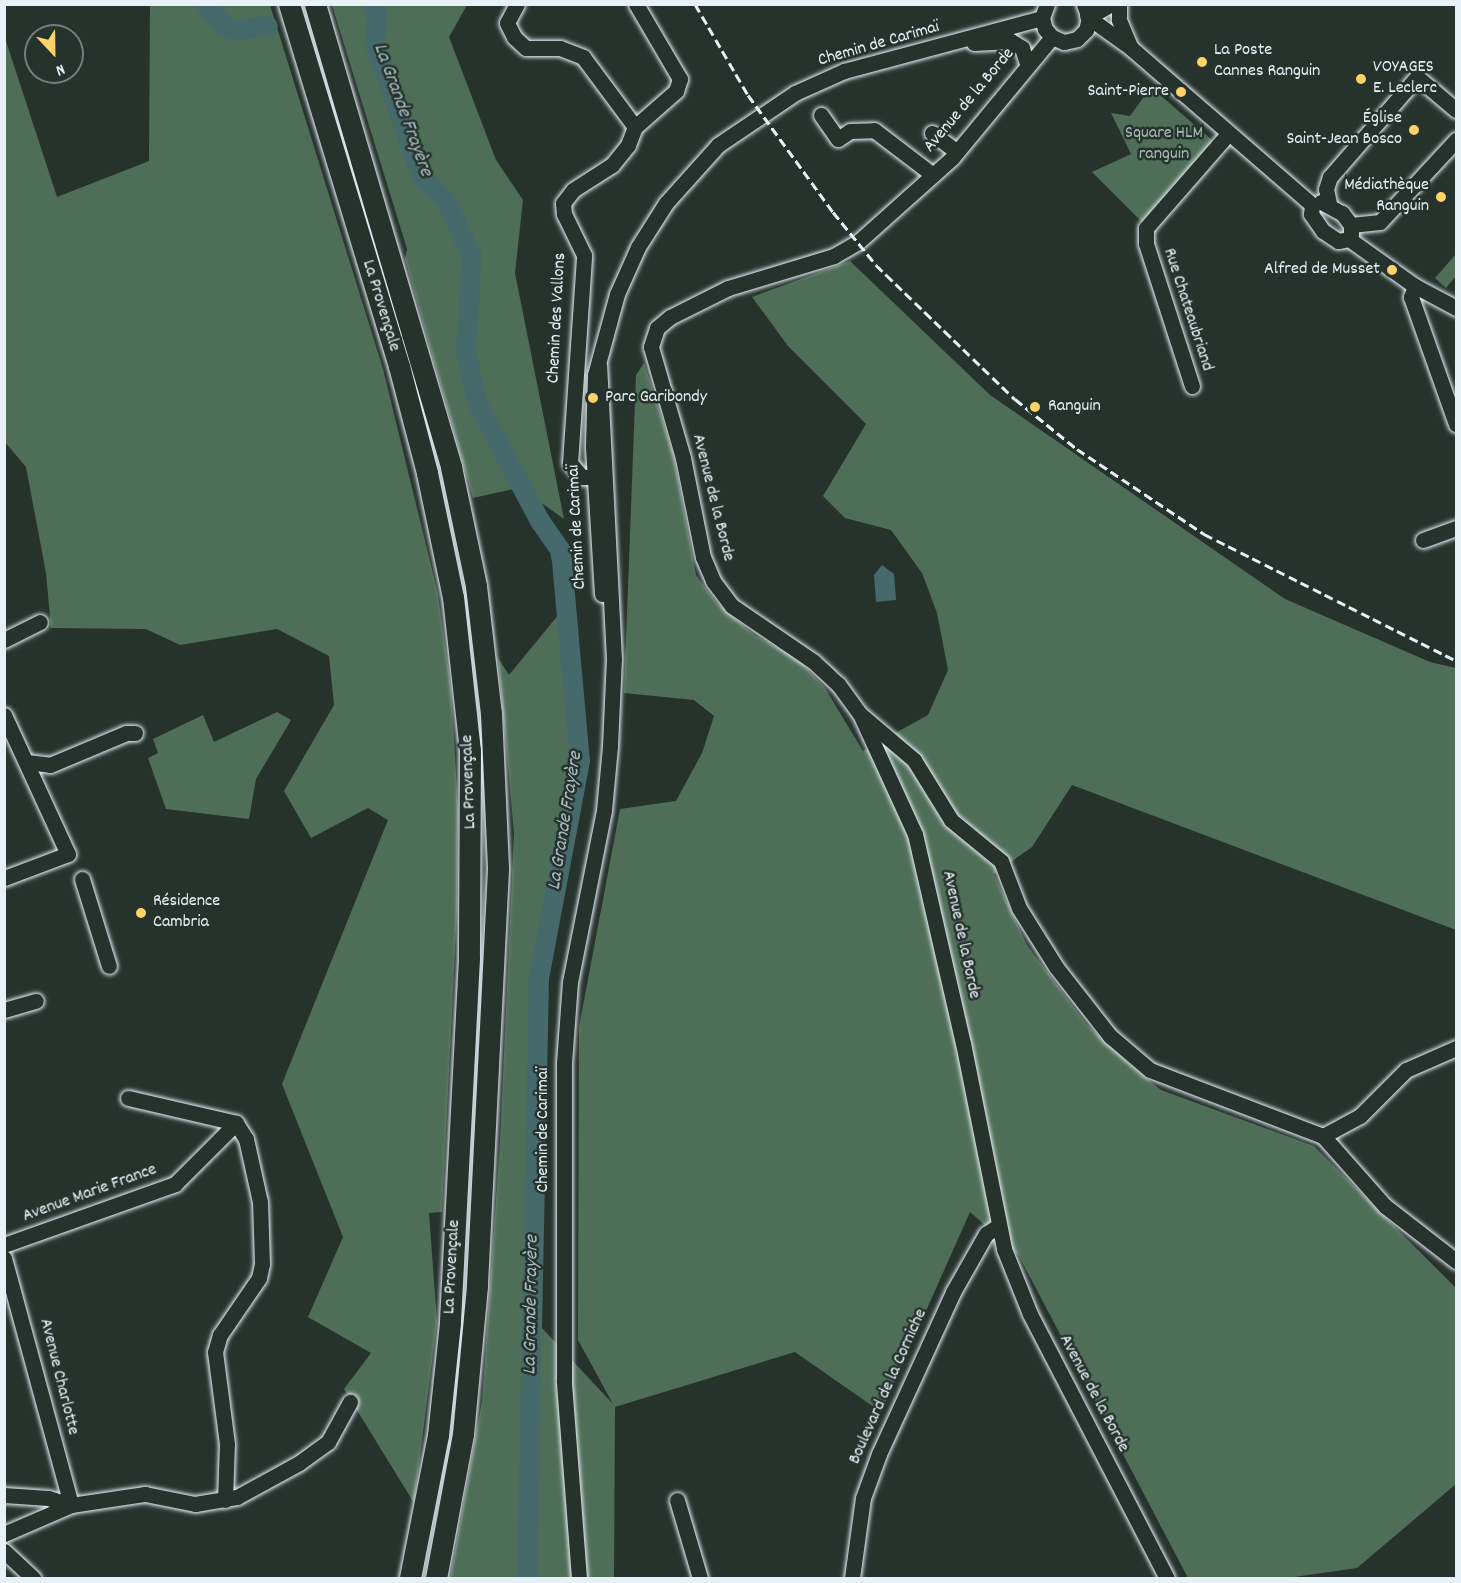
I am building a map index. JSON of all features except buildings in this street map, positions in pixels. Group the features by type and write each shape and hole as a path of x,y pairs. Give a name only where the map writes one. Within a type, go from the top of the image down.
{"highway":[{"name":"La Provençale","path":"289,4 399,366 427,472 453,597 470,750 469,958 452,1302 438,1435 410,1578"},
{"name":"La Provençale","path":"315,4 451,467 476,586 492,724 498,869 477,1286 463,1434 436,1578"}],"main road":[{"path":"1087,13 1110,4"}],"street":[{"path":"517,4 507,23 514,37 526,48 560,48 583,57 635,127"},
{"name":"Chemin des Vallons","path":"570,459 584,255 564,214 564,198 612,165 628,145 635,127 676,91 681,79 636,4"},
{"path":"1119,4 1119,20 1131,48"},
{"path":"1045,11 1052,37 1064,42 1082,35 1131,48"},
{"name":"Chemin de Carimaï","path":"601,477 589,413 595,375 617,294 638,247 666,203 718,145 771,107 822,80 964,41 1045,11"},
{"path":"1082,35 1087,13 1131,48 1312,205 1329,203"},
{"name":"Avenue de la Borde","path":"1052,37 1027,63 957,152 858,242 834,256 719,292 670,317 657,328 651,347 683,458 703,557 713,581 732,606 814,662 838,684 860,714 921,851 982,1132 998,1226 1030,1314 1167,1578"},
{"name":"Chemin de Carimaï","path":"964,41 977,44 1011,41 1022,48 1027,63"},
{"path":"1456,110 1417,77 1330,177 1326,189 1329,203 1350,232 1415,286 1456,308"},
{"path":"821,115 838,139 850,131 874,130 933,175"},
{"path":"932,133 957,152"},
{"name":"Rue Chateaubriand","path":"1192,386 1146,244 1146,228 1229,133"},
{"path":"1312,205 1311,214 1323,231 1338,241 1350,232 1380,222 1456,140"},
{"path":"1415,286 1411,297 1456,424"},
{"name":"Chemin de Carimaï","path":"579,1578 564,1380 564,1041 573,966 606,796 614,659 601,477 599,366"},
{"name":"Chemin des Vallons","path":"572,404 575,416 589,413"},
{"path":"589,413 570,459 579,475 601,477"},
{"path":"1423,540 1456,528"},
{"path":"4,640 40,622"},
{"path":"860,714 914,760 951,820 1001,861 1019,908 1056,967 1110,1036 1150,1070 1323,1136 1384,1206 1456,1261"},
{"path":"4,715 27,762 65,856"},
{"path":"27,762 50,765 126,732 135,732"},
{"path":"4,740 65,856"},
{"path":"4,878 65,856"},
{"path":"82,879 109,966"},
{"path":"4,1010 36,1001"},
{"path":"1323,1136 1360,1116 1406,1070 1456,1048"},
{"path":"128,1098 236,1123 246,1138 260,1202 262,1255 259,1278 220,1335 215,1352 226,1425 225,1500"},
{"name":"Avenue Marie France","path":"4,1245 175,1184 236,1123"},
{"name":"Boulevard de la Corniche","path":"852,1578 863,1498 879,1454 953,1292 986,1234 998,1226"},
{"name":"Avenue Charlotte","path":"4,1258 71,1505"},
{"path":"4,1534 71,1505 145,1494 195,1504 225,1500 300,1463 328,1442 350,1402"},
{"path":"4,1495 48,1498 71,1505"},
{"path":"677,1500 700,1578"},
{"path":"4,1551 33,1578"}],"green space":[{"path":"150,5 270,5 383,369 438,594 451,689 458,808 457,909 442,1212 429,1213 437,1322 414,1503 344,1389 371,1353 308,1317 343,1237 282,1084 388,820 368,808 311,838 284,791 334,705 329,656 277,629 180,645 146,629 51,628 46,573 26,467 5,442 4,35 57,197 149,161"},
{"path":"332,5 467,5 449,37 496,160 523,200 515,273 564,519 533,497 513,489 473,498 405,259 407,249"},
{"name":"Square HLM ranguin","path":"1151,87 1213,141 1142,222 1092,172 1131,154 1111,113 1130,116"},
{"path":"1456,254 1456,276 1446,288 1435,278"},
{"path":"850,261 990,395 1285,599 1430,662 1456,668 1456,930 1072,785 1032,847 994,874 1027,945 1087,1025 1128,1063 1161,1090 1314,1146 1456,1288 1456,1484 1357,1568 1287,1578 1188,1578 1019,1256 970,1212 881,1412 795,1352 615,1407 614,1578 450,1578 482,1402 500,1143 514,833 498,658 509,675 564,608 573,773 532,1000 527,1312 613,1404 578,1340 579,1027 620,809 676,801 702,753 714,716 694,700 624,693 636,375 644,363 673,453 696,575 716,602 754,635 798,659 825,688 863,751 928,715 948,670 937,613 922,573 891,530 845,518 823,496 866,424 788,346 752,297"},
{"path":"277,712 291,720 256,779 249,819 166,809 148,758 158,753 153,739 203,715 214,742"}],"water":[{"path":"882,565 894,574 896,600 876,602 874,575"}],"waterway":[{"name":"La Grande Frayère","path":"205,4 224,26 236,30 268,26"},
{"name":"La Grande Frayère","path":"372,4 377,14 375,44 422,178 446,201 472,256 466,352 477,402 540,521 560,550 562,561 580,761 539,978 527,1578"}],"railway":[{"path":"695,4 748,95 833,212 876,265 1015,399 1077,449 1204,534 1456,661"}],"place":[{"name":"La Poste Cannes Ranguin","path":"1202,62"},
{"name":"VOYAGES E. Leclerc","path":"1361,79"},
{"name":"Saint-Pierre","path":"1181,92"},
{"name":"Église Saint-Jean Bosco","path":"1414,130"},
{"name":"Médiathèque Ranguin","path":"1441,197"},
{"name":"Alfred de Musset","path":"1392,270"},
{"name":"Parc Garibondy","path":"593,398"},
{"name":"Ranguin","path":"1035,407"},
{"name":"Résidence Cambria","path":"141,913"}]}
